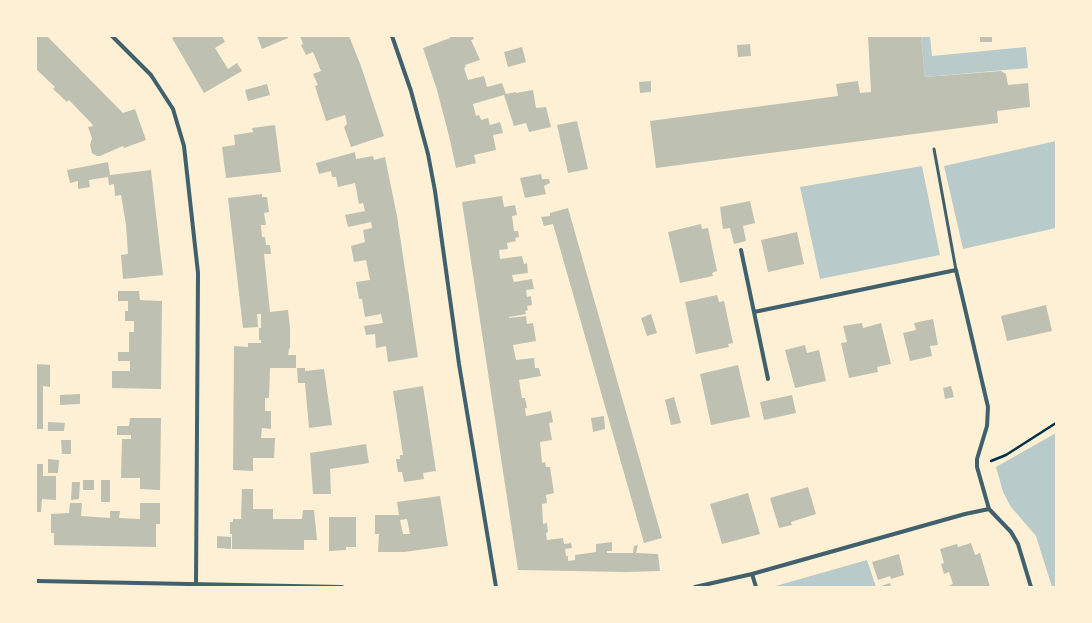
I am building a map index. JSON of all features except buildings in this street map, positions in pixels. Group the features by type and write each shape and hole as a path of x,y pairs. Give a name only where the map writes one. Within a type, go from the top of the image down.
{"street":[{"path":"112,36 152,75 173,109 184,146 198,273 196,585"},
{"path":"392,36 412,91 428,154 435,191 458,358 496,587"},
{"path":"741,250 768,379"},
{"path":"754,312 956,270 988,407 987,426 977,459 977,467 989,509 1011,532 1018,544 1031,587"},
{"path":"695,587 752,574 965,514 989,509"},
{"path":"752,574 756,587"},
{"path":"36,581 220,586 342,587"}],"lane":[{"path":"934,149 956,270"}],"path":[{"path":"977,467 1006,455 1056,423"}],"shaded area":[{"path":"921,36 930,36 932,56 1026,47 1028,68 925,77"},
{"path":"1056,141 1056,228 963,249 944,166"},
{"path":"922,166 940,255 820,279 800,187"},
{"path":"1056,433 1056,587 1052,587 1036,536 1011,507 1003,492 996,467"},
{"path":"867,560 876,587 772,587"}]}
